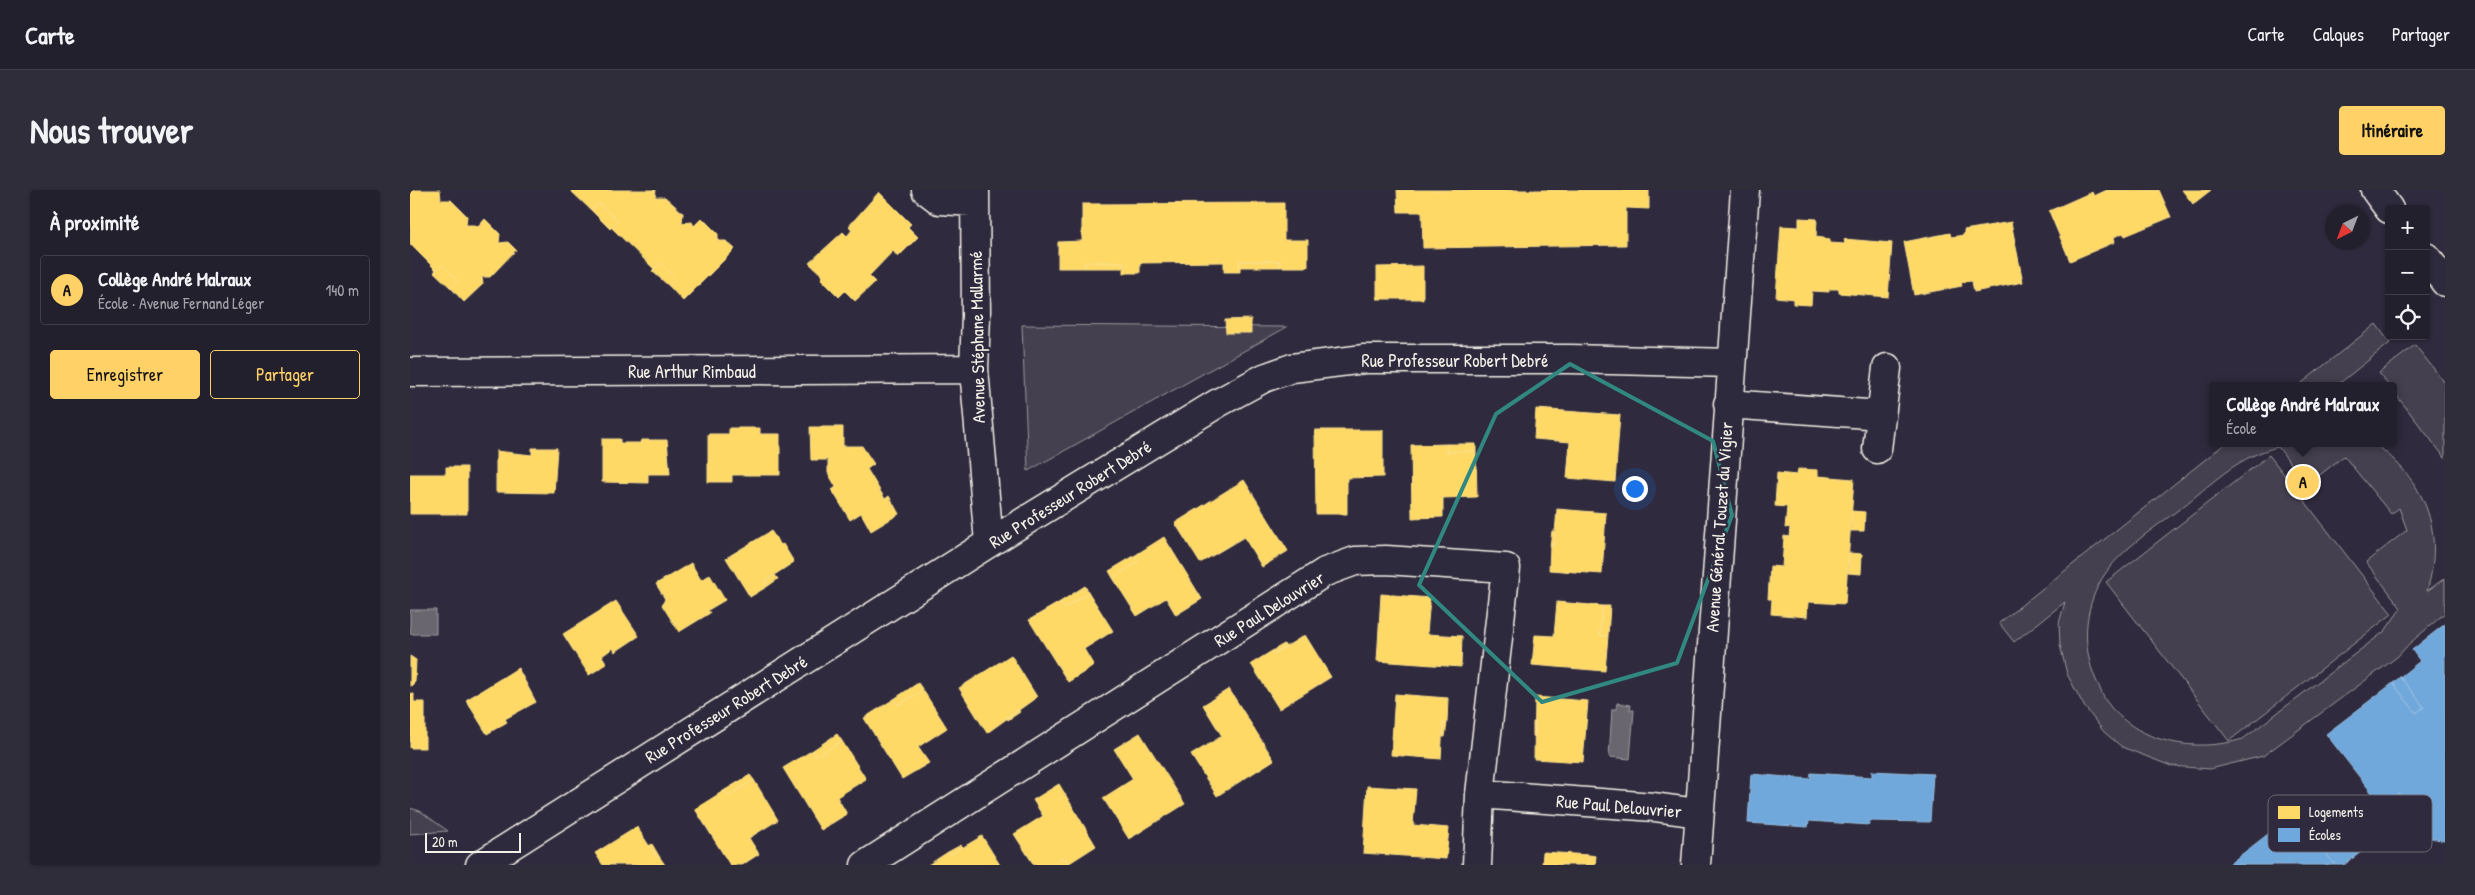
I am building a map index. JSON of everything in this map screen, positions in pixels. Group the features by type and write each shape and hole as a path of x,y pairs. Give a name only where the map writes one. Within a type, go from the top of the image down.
{"street":[{"path":"926,190 939,200 975,196"},
{"name":"Avenue Général Touzet du Vigier","path":"1696,865 1698,813 1745,190"},
{"path":"2375,190 2386,205"},
{"name":"Avenue Stéphane Mallarmé","path":"975,196 976,315 974,369 989,544"},
{"path":"2430,262 2445,282"},
{"name":"Rue Professeur Robert Debré","path":"480,865 989,544 1218,402 1264,378 1292,368 1374,359 1570,359 1732,363"},
{"path":"1877,449 1887,368"},
{"name":"Rue Arthur Rimbaud","path":"410,372 974,369"},
{"path":"1728,404 1882,415"},
{"name":"Rue Paul Delouvrier","path":"865,865 1325,572 1355,561 1386,560 1506,568 1480,794 1476,865"},
{"name":"Rue Paul Delouvrier","path":"1480,794 1654,807 1698,813"}],"highlighted area":[{"path":"1570,364 1713,441 1732,515 1677,663 1542,702 1419,585 1496,414"}],"shaded area":[{"path":"2376,324 2385,336 2385,340 2390,343 2341,382 2303,382"},
{"path":"1022,325 1287,327 1028,471"},
{"path":"2415,345 2445,383 2445,458 2397,396 2397,382 2386,382 2379,373"},
{"path":"2221,447 2278,447 2379,447 2406,473 2418,490 2426,508 2432,527 2433,547 2432,568 2427,591 2445,578 2445,613 2397,657 2263,756 2210,769 2171,766 2122,747 2104,732 2084,706 2067,674 2060,645 2059,623 2065,602 2014,642 1999,623","holes":["2278,447 2307,485 2344,456 2391,514 2399,508 2407,530 2366,562 2401,608 2385,631 2243,739 2206,745 2168,741 2151,736 2119,716 2106,701 2096,680 2089,657 2086,633 2093,597 2105,574 2114,562 2137,541 2218,478 2251,456"]},
{"path":"2269,455 2392,614 2229,741 2106,582"},
{"path":"410,610 436,610 436,634 410,634"},
{"path":"1617,703 1631,705 1630,710 1634,710 1630,759 1609,757 1612,709 1616,709"},
{"path":"410,808 420,811 448,831 410,834"}],"building: Logements":[{"path":"410,190 440,190 441,200 451,200 467,216 466,225 478,227 485,219 500,234 499,243 508,242 516,250 490,277 482,277 483,284 464,302 451,288 458,281 442,265 436,270 410,244"},
{"path":"570,190 656,190 655,197 665,197 683,213 682,223 692,222 694,226 702,218 718,234 718,241 726,241 735,249 683,301 669,286 676,279 660,263 654,269 612,228 618,221 599,203 591,210"},
{"path":"1397,190 1649,190 1649,209 1626,208 1626,245 1423,248 1422,212 1398,212"},
{"path":"2107,190 2159,190 2171,217 2125,236 2123,233 2114,237 2115,242 2070,261 2049,211 2092,192 2094,196"},
{"path":"2182,190 2211,190 2193,204"},
{"path":"879,192 911,224 908,227 918,237 898,257 893,251 869,276 875,282 855,301 845,291 839,297 821,279 823,276 809,263 843,232 847,236 852,230 849,226"},
{"path":"599,203 618,221 610,229 591,210"},
{"path":"1284,203 1284,240 1308,240 1308,267 1280,267 1280,261 1240,261 1240,272 1224,272 1224,262 1140,263 1140,273 1124,273 1124,262 1085,262 1085,268 1058,268 1058,242 1082,241 1082,204"},
{"path":"1799,218 1817,219 1816,237 1830,239 1830,243 1845,244 1844,239 1892,243 1888,297 1839,293 1839,289 1829,289 1829,292 1812,291 1811,305 1793,304 1793,299 1776,297 1781,226 1799,227"},
{"path":"2011,222 2023,282 1974,292 1972,281 1961,282 1962,286 1914,295 1904,242 1950,233 1951,237 1964,235 1964,230"},
{"path":"1240,261 1280,261 1280,267 1239,267"},
{"path":"1085,262 1124,262 1123,268 1085,268"},
{"path":"660,263 676,279 669,286 652,271"},
{"path":"442,265 458,281 451,288 434,272"},
{"path":"1423,266 1423,299 1377,299 1377,267"},
{"path":"1251,319 1251,333 1226,333 1225,320"},
{"path":"1536,409 1620,415 1615,482 1567,478 1570,442 1534,439"},
{"path":"810,427 843,427 843,446 862,446 874,464 867,469 885,499 889,496 899,514 871,531 861,513 850,520 832,490 836,487 828,473 828,460 811,460"},
{"path":"729,428 760,428 760,434 780,434 780,475 732,475 732,482 708,482 708,434 729,434"},
{"path":"1315,430 1383,430 1383,477 1347,478 1347,514 1316,514"},
{"path":"602,439 620,439 620,443 640,443 641,440 667,440 670,474 648,474 648,483 602,482"},
{"path":"1447,444 1476,444 1476,451 1446,452"},
{"path":"1447,444 1446,452 1476,451 1477,497 1443,498 1443,517 1412,518 1411,445"},
{"path":"532,448 557,448 554,493 496,492 496,451 532,455"},
{"path":"446,467 467,467 467,514 410,514 410,474 446,474"},
{"path":"1798,469 1818,470 1818,476 1854,479 1845,604 1808,602 1807,617 1771,614 1772,599 1768,599 1770,566 1782,567 1784,536 1789,537 1790,527 1785,528 1787,507 1775,506 1777,473 1797,475"},
{"path":"1244,480 1288,551 1262,567 1244,537 1200,563 1175,523"},
{"path":"1557,509 1606,513 1602,574 1549,570 1550,546 1554,545"},
{"path":"1852,511 1865,512 1864,531 1851,531"},
{"path":"771,531 781,545 783,544 794,562 765,581 768,586 750,597 726,558"},
{"path":"1552,531 1555,531 1554,545 1550,546"},
{"path":"1164,537 1202,599 1176,615 1166,598 1137,616 1113,578 1138,562 1134,556"},
{"path":"1849,553 1862,554 1861,574 1848,573"},
{"path":"1134,556 1138,562 1113,578 1109,571"},
{"path":"691,563 701,580 710,575 725,600 708,610 710,613 679,632 662,605 665,599 656,584"},
{"path":"775,575 778,579 768,586 765,581"},
{"path":"1085,586 1089,593 1064,608 1060,602"},
{"path":"1089,593 1113,631 1084,649 1094,666 1068,682 1029,620 1060,602 1064,608"},
{"path":"1381,594 1430,598 1427,634 1462,636 1461,667 1377,661"},
{"path":"616,601 639,636 615,652 613,648 602,656 607,664 589,675 563,634"},
{"path":"1557,602 1602,606 1600,635 1608,636 1605,671 1532,665 1535,635 1554,636"},
{"path":"1602,606 1610,606 1608,636 1600,635"},
{"path":"1305,635 1331,677 1279,709 1251,664 1272,651 1274,654"},
{"path":"1284,644 1286,647 1274,654 1272,651"},
{"path":"1011,655 1037,697 987,733 959,688"},
{"path":"410,656 416,660 415,682 410,687"},
{"path":"518,668 536,702 505,719 507,722 487,734 466,700"},
{"path":"918,683 923,690 898,705 894,699"},
{"path":"1229,689 1274,760 1217,796 1191,755 1222,736 1203,705"},
{"path":"923,690 947,728 918,747 929,763 902,779 864,718 894,699 898,705"},
{"path":"410,693 414,694 414,702 425,702 425,748 410,748"},
{"path":"1395,694 1448,698 1447,723 1443,723 1441,759 1391,755"},
{"path":"1535,697 1588,701 1583,762 1534,759"},
{"path":"1018,709 1020,712 1008,720 1006,717"},
{"path":"1533,722 1536,722 1535,737 1533,736"},
{"path":"1443,723 1447,723 1445,737 1443,737"},
{"path":"1140,733 1185,804 1129,839 1103,798 1133,779 1114,749"},
{"path":"837,734 842,741 816,756 813,750"},
{"path":"842,741 866,779 837,797 847,814 821,830 783,768 813,750 816,756"},
{"path":"750,775 754,780 728,796 725,790"},
{"path":"754,780 778,820 749,838 759,854 742,865 730,865 695,809 725,790 728,796"},
{"path":"1059,784 1096,846 1068,864 1064,857 1051,865 1034,865 1014,834 1043,816 1033,800"},
{"path":"1367,786 1416,789 1413,825 1449,828 1446,859 1363,853"},
{"path":"637,827 657,858 659,856 665,865 603,865 595,853"},
{"path":"982,836 1000,865 928,865 948,852 950,855"},
{"path":"652,844 659,856 657,858 649,846"},
{"path":"961,845 963,847 950,855 948,852"},
{"path":"1543,852 1589,855 1588,865 1542,865"},
{"path":"1589,855 1596,856 1595,865 1588,865"},
{"path":"1064,857 1068,864 1051,865"}],"building: Écoles":[{"path":"2445,624 2445,841 2432,838 2432,795 2400,795 2399,793 2396,795 2373,795 2326,734 2393,683 2416,713 2424,707 2400,677 2420,661 2412,650"},
{"path":"2400,677 2424,707 2416,713 2393,683"},
{"path":"1872,771 1933,774 1930,822 1869,821 1869,825 1809,821 1808,827 1748,823 1751,774 1810,779 1811,773 1872,777"},
{"path":"2268,834 2268,852 2325,852 2335,865 2228,865"},
{"path":"2325,852 2361,852 2344,865 2335,865"}],"place":[{"name":"Collège André Malraux","path":"2303,482"}]}
